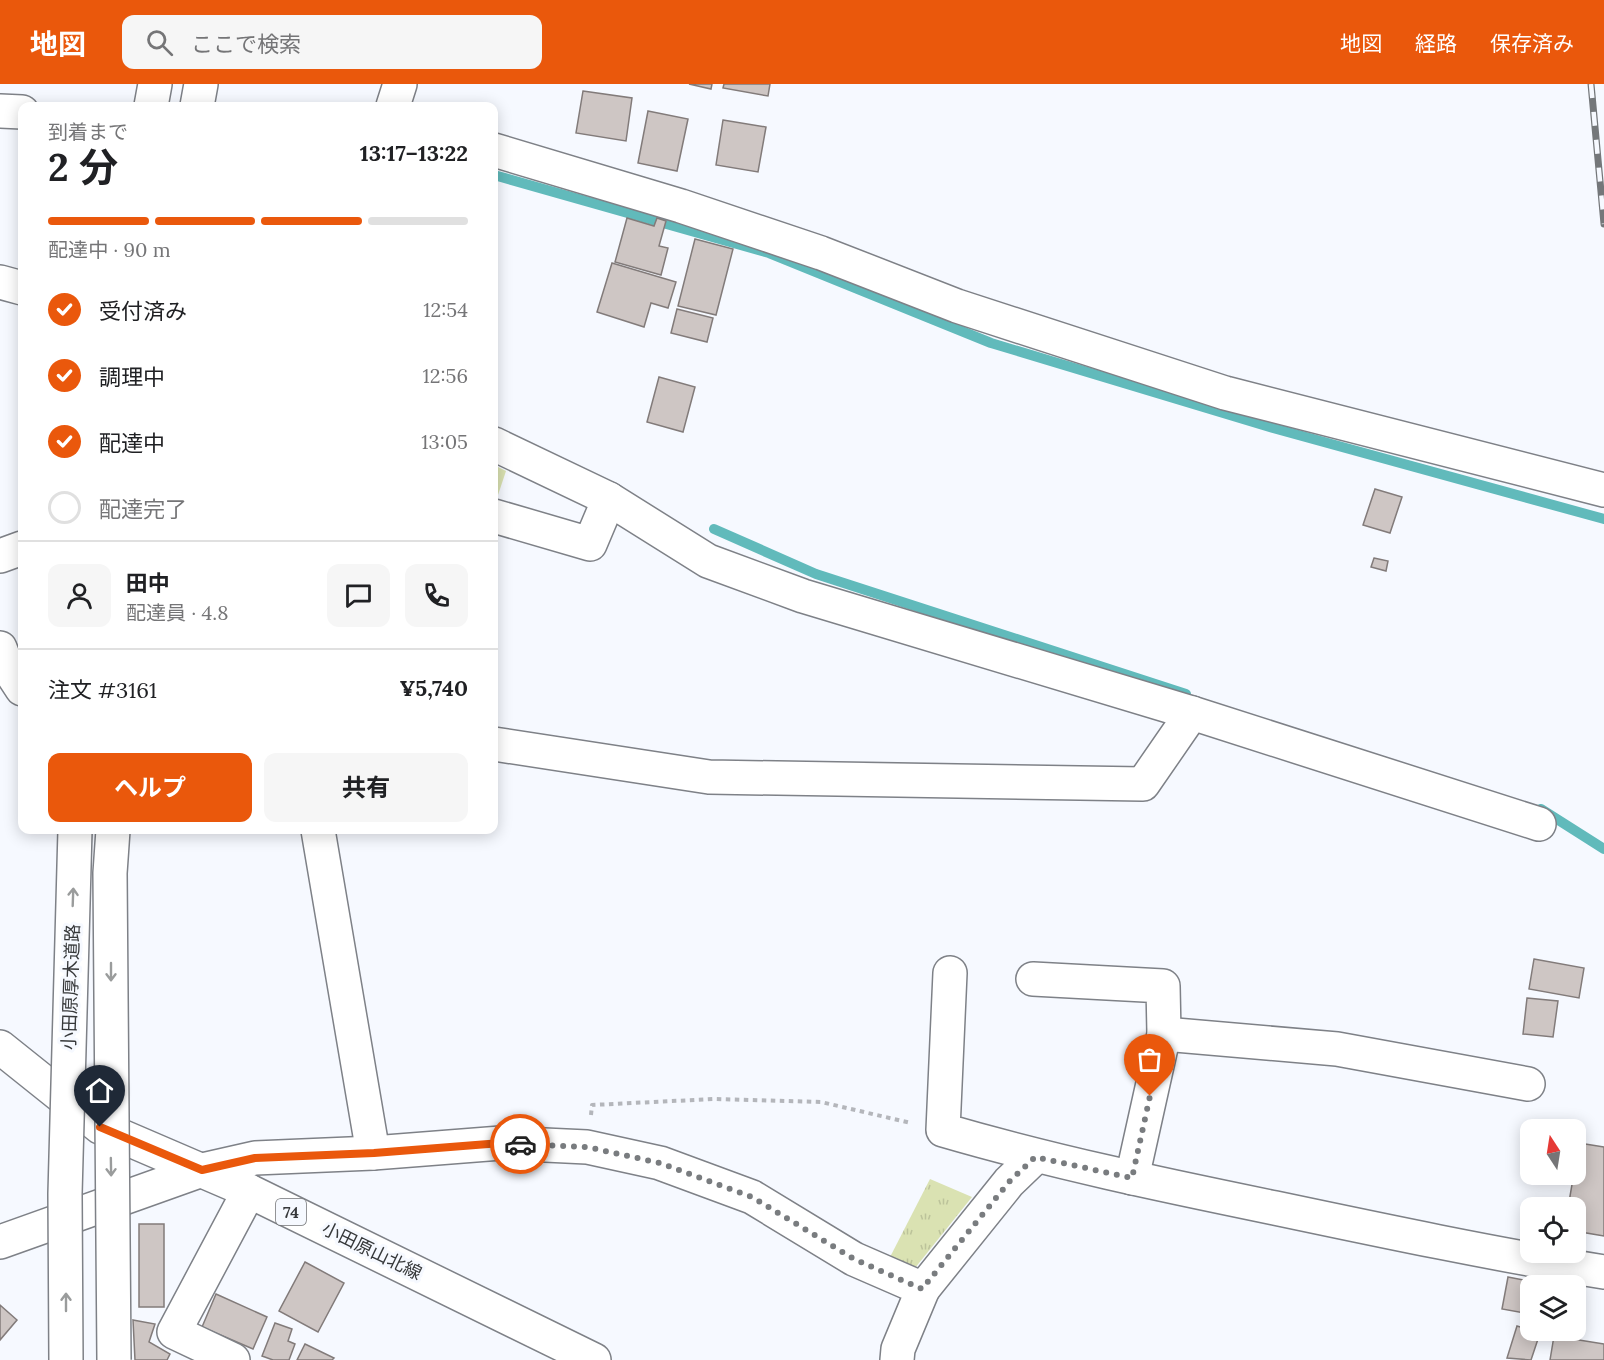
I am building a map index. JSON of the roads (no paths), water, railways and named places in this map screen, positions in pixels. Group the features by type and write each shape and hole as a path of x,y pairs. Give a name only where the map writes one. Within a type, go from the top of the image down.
{"main road":[{"path":"152,102 155,84"},
{"path":"197,102 201,84"},
{"path":"394,102 400,84"},
{"path":"0,111 18,112"},
{"path":"498,151 681,206 821,253 957,306 1225,393 1604,490"},
{"path":"0,282 18,287"},
{"path":"498,446 609,499 708,561 750,577 803,596 1192,713 1539,824"},
{"path":"498,517 590,544 609,499"},
{"path":"0,556 18,549"},
{"path":"0,648 7,666 18,683"},
{"path":"498,745 708,777 1143,784 1192,713"},
{"name":"小田原厚木道路","path":"66,1360 65,1194 75,834"},
{"name":"小田原厚木道路","path":"113,834 110,873 114,1360"},
{"path":"319,834 374,1153"},
{"path":"950,972 943,1130 1035,1157 1132,1178 1510,1257 1604,1272"},
{"path":"1033,979 1163,986 1164,1034 1132,1178"},
{"path":"1164,1034 1336,1049 1528,1084"},
{"name":"小田原山北線","path":"0,1047 100,1127 249,1191 594,1360"},
{"path":"0,1242 202,1170 255,1158 374,1153 501,1143 587,1147 660,1163 752,1197 854,1259 922,1289"},
{"path":"897,1360 898,1349 922,1289 1009,1182 1035,1157"},
{"path":"233,1360 174,1332 249,1191"}],"waterway":[{"path":"498,176 769,253 991,343 1273,428 1604,519"},
{"path":"714,529 816,574 1186,694"},
{"path":"1541,809 1604,849"}],"railway":[{"path":"1591,84 1604,224"}]}
